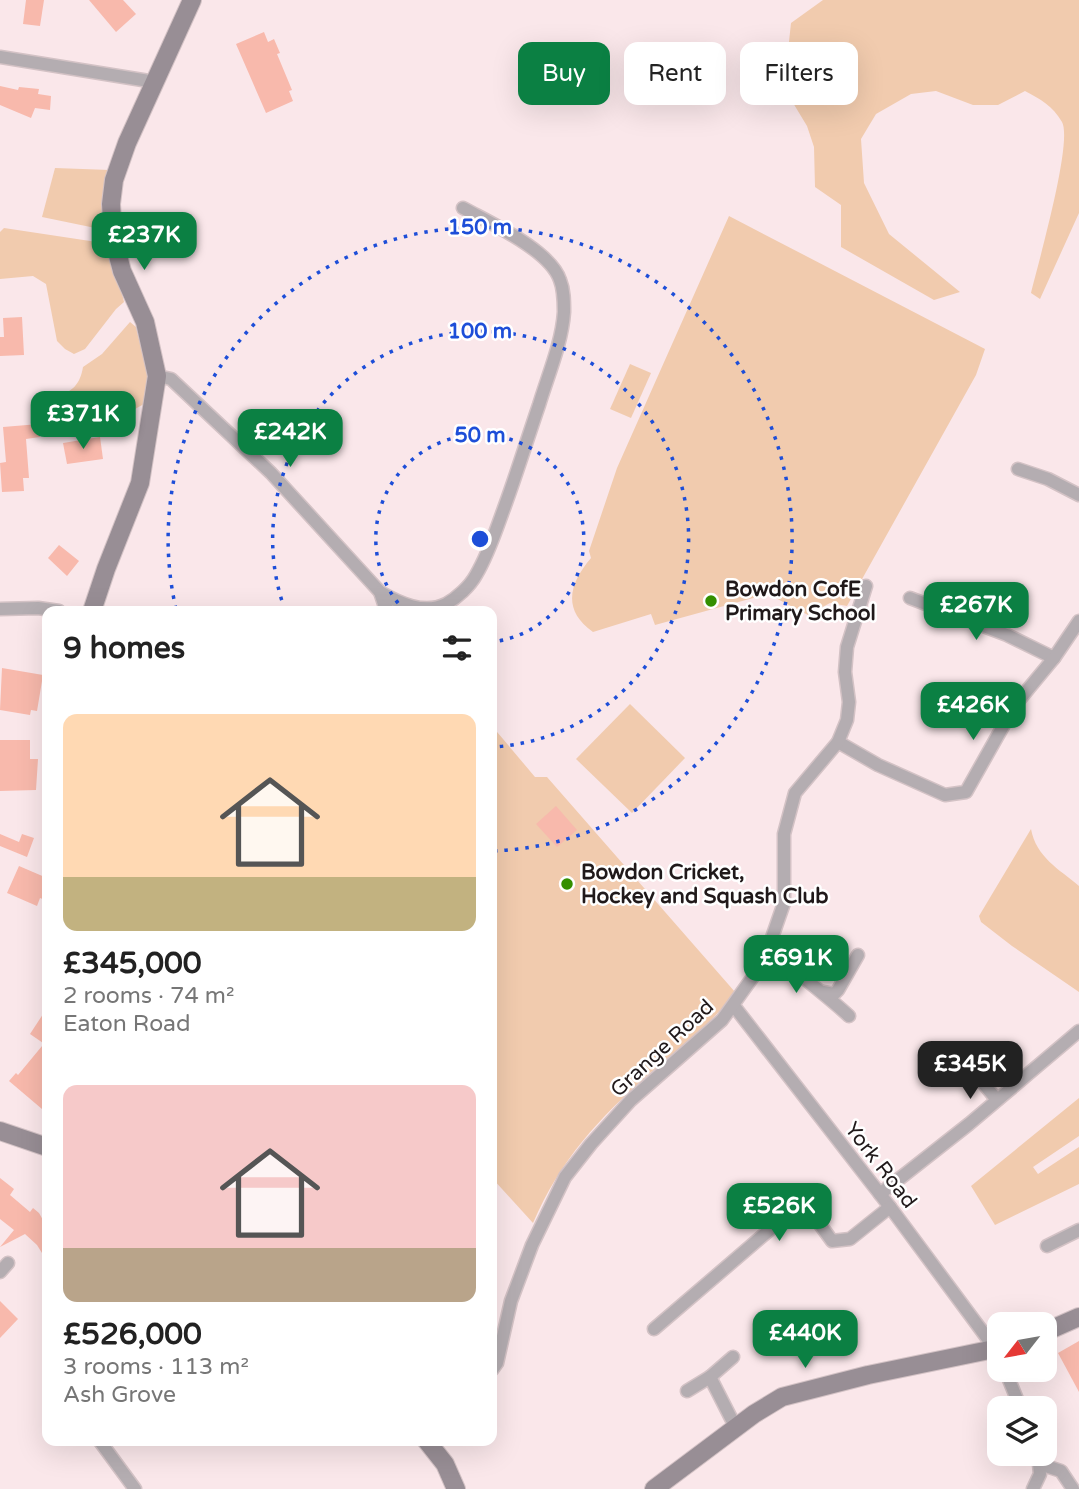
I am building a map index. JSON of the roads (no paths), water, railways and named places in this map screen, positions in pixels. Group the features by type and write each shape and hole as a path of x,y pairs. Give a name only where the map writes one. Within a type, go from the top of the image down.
{"main road":[{"path":"94,606 140,483 157,376 145,322 122,271 111,227 114,180 127,143 192,0"},
{"path":"0,1131 42,1145"},
{"path":"1057,1327 1079,1317"},
{"path":"654,1489 771,1403 794,1392 987,1353"},
{"path":"434,1446 456,1489"}],"street":[{"path":"0,57 155,82"},
{"path":"440,606 475,578 487,555 556,350 564,314 560,279 552,264 527,245 463,208"},
{"path":"157,376 171,379 271,473 380,592 411,606"},
{"path":"1018,468 1079,495"},
{"name":"Grange Road","path":"497,1363 511,1301 519,1279 553,1198 565,1177 631,1100 710,1033 734,1006 755,974 784,903 784,834 795,793 838,742 847,720 847,648 866,586"},
{"path":"380,592 385,606"},
{"path":"911,598 1007,635 1054,658"},
{"path":"0,610 42,609"},
{"path":"838,742 878,765 945,794 966,792 1016,705 1054,658 1079,621"},
{"path":"768,946 798,975 823,992 849,1016"},
{"path":"823,992 834,994 838,990 859,955"},
{"name":"York Road","path":"734,1006 987,1336"},
{"path":"880,1194 1079,1031"},
{"path":"957,1051 997,1100"},
{"path":"653,1329 780,1221 795,1212 811,1212 832,1241 850,1239 890,1207"},
{"path":"1047,1246 1079,1230"},
{"path":"687,1391 710,1377 733,1357"},
{"path":"710,1377 736,1428"},
{"path":"103,1446 135,1489"},
{"path":"1033,1489 1040,1474 1039,1466"},
{"path":"1051,1466 1061,1472 1073,1489"}],"place":[{"name":"Bowdon CofE Primary School","path":"711,601"},
{"name":"Bowdon Cricket, Hockey and Squash Club","path":"567,884"}]}
